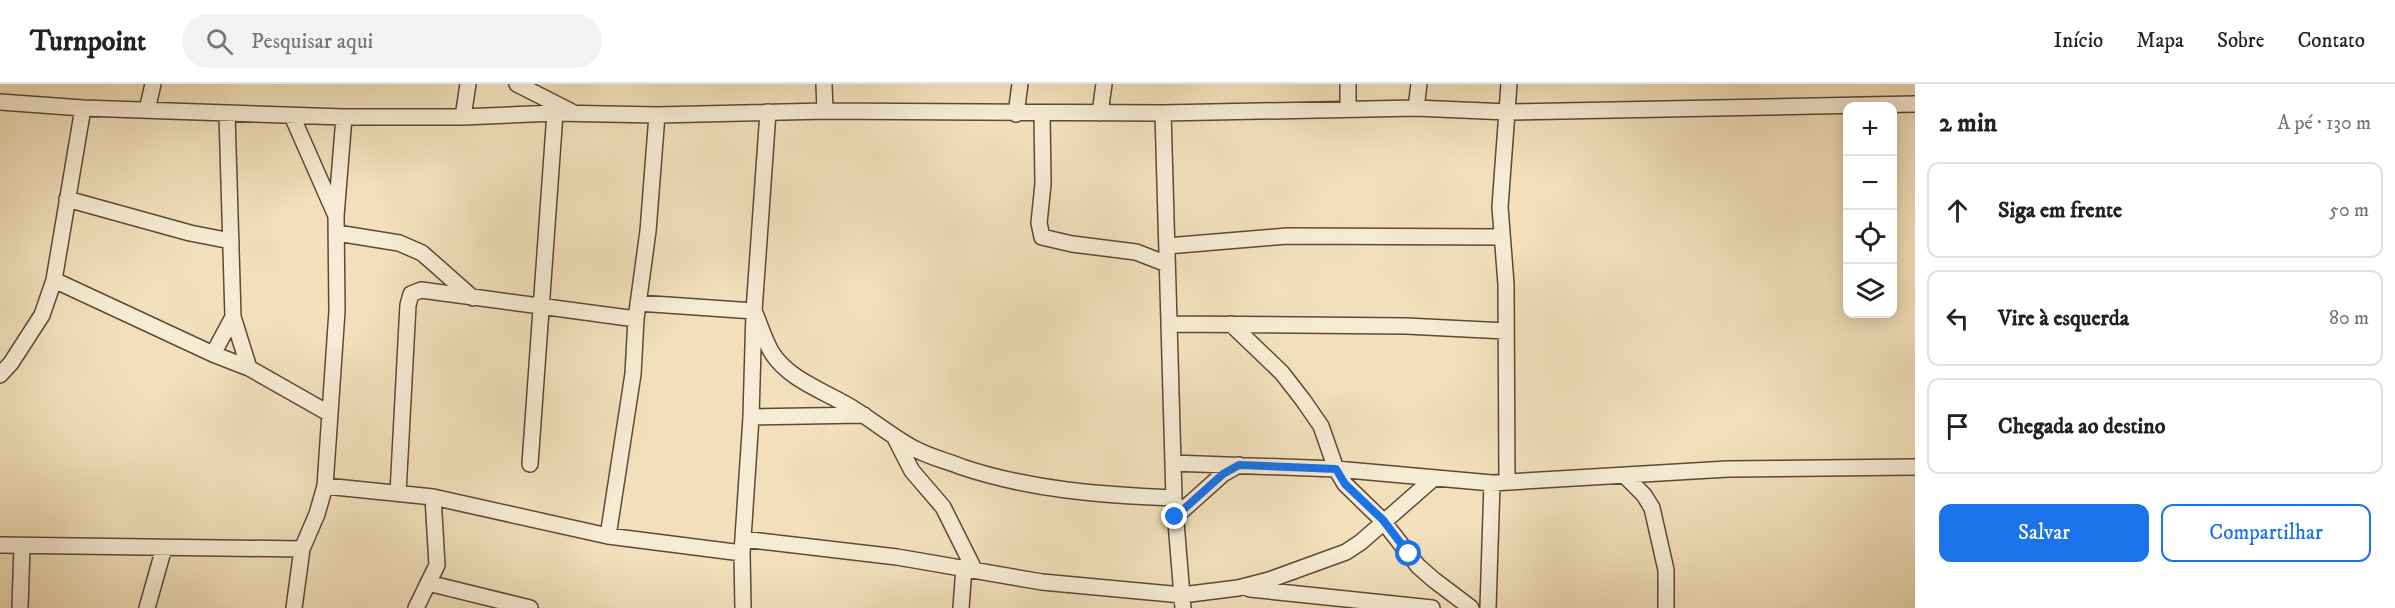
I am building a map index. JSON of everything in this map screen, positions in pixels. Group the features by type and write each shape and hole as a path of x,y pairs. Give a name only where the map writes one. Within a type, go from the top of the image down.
{"street":[{"path":"147,110 153,84"},
{"path":"463,117 468,84"},
{"path":"517,84 575,114"},
{"path":"824,84 825,111"},
{"path":"1016,114 1020,84"},
{"path":"1100,113 1104,84"},
{"path":"1348,84 1348,109"},
{"path":"1416,108 1419,84"},
{"path":"1488,608 1500,482 1506,284 1500,207 1509,84"},
{"path":"0,102 83,108 344,117 463,117 555,113 657,115 825,111 1016,114 1163,113 1416,108 1508,112 1915,104"},
{"path":"0,375 11,363 42,315 54,280 83,108"},
{"path":"743,608 742,546 751,417 754,311 768,112"},
{"path":"530,464 555,113"},
{"path":"1042,113 1043,184 1039,224 1042,237 1072,244 1136,252 1167,264"},
{"path":"1163,113 1174,498 1182,602"},
{"path":"227,114 233,317 249,368"},
{"path":"608,536 633,375 637,311 648,231 657,115"},
{"path":"292,116 336,216"},
{"path":"294,608 302,549 317,514 325,486 337,311 336,216 344,117"},
{"path":"67,199 190,233 231,241"},
{"path":"337,233 399,243 422,253 473,298"},
{"path":"1167,246 1287,236 1502,237"},
{"path":"54,280 213,354 249,368 330,414"},
{"path":"398,493 403,375 408,305 411,294 421,290 541,308 754,311"},
{"path":"754,311 772,353 786,368 818,392 843,402 916,449 990,476 1045,488 1094,494 1174,498"},
{"path":"213,354 233,317"},
{"path":"1169,324 1406,326 1506,331"},
{"path":"1231,324 1282,372 1303,400 1321,426 1336,469 1345,484 1383,520 1418,566 1471,608"},
{"path":"751,417 864,415"},
{"path":"894,436 912,471 943,507 969,568 961,608"},
{"path":"1173,463 1336,469 1500,482 1740,468 1915,467"},
{"path":"1175,517 1223,474 1239,465"},
{"path":"1625,476 1644,495 1652,508 1666,570 1666,608"},
{"path":"325,486 433,497 608,536 742,546 969,568 1042,582 1182,602 1269,580 1346,552 1361,542 1383,520 1434,478"},
{"path":"416,608 437,565 433,497"},
{"path":"0,545 302,549"},
{"path":"20,608 22,546"},
{"path":"147,608 164,548"},
{"path":"429,583 530,608"},
{"path":"1238,588 1432,608"}],"route":[{"path":"1175,517 1223,474 1239,465 1336,469 1345,484 1383,520 1409,554"}]}
